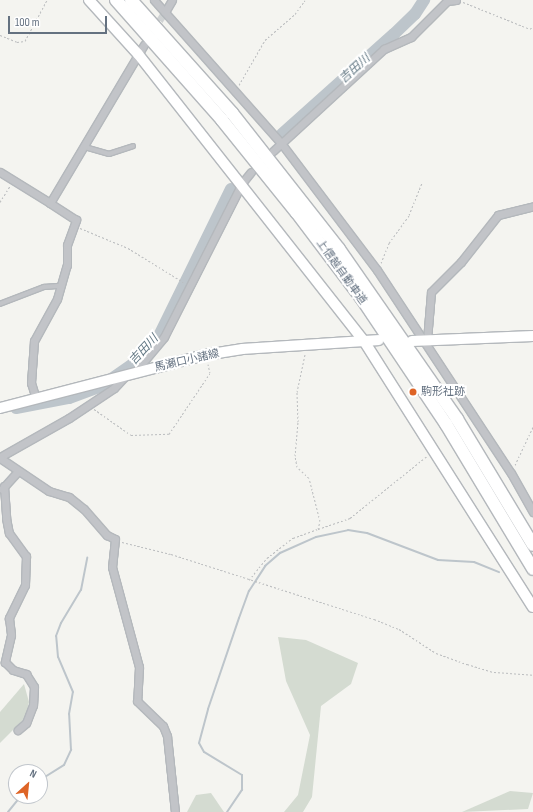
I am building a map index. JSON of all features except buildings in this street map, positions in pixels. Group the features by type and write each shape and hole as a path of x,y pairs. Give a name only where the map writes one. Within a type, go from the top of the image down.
{"highway":[{"name":"上信越自動車道","path":"116,0 241,144 362,299 450,430 533,569"},
{"name":"上信越自動車道","path":"131,0 236,119 339,249 457,419 533,545"}],"street":[{"path":"89,0 138,54 242,183 364,340 532,603"},
{"path":"154,0 281,143 377,270 425,340 511,473 533,512"},
{"path":"165,12 172,0"},
{"path":"272,150 384,49 411,37 448,1 456,0"},
{"path":"50,203 85,147 144,45"},
{"path":"0,172 76,220 67,245 67,265 56,299 34,341 31,354 31,383 36,399"},
{"path":"175,812 167,736 163,726 137,701 139,667 112,567 114,539 107,535 84,509 69,497 49,491 18,471 0,457 89,405 130,375 164,337 242,183 251,172"},
{"path":"425,340 431,292 466,256 498,215 533,206"},
{"path":"412,341 533,336"},
{"name":"馬瀬口小諸線","path":"0,408 206,355 307,344 379,340"},
{"path":"18,471 2,489 9,533 26,556 25,585 9,618 11,635 5,662 13,670 26,674 34,687 33,705 26,723 18,730"}],"lane":[{"path":"85,147 109,154 133,146"},
{"path":"0,304 44,287 60,286"}],"path":[{"path":"0,35 17,42 24,41 47,0"},
{"path":"236,91 265,40 295,14 305,0"},
{"path":"456,0 530,29 533,26"},
{"path":"0,202 14,180"},
{"path":"377,270 389,243 409,215 422,182"},
{"path":"74,225 128,248 190,286"},
{"path":"307,344 297,392 298,422 294,456 297,467 309,478 320,521 318,529"},
{"path":"89,405 131,436 169,434 210,373 206,355"},
{"path":"511,473 533,427"},
{"path":"249,580 267,558 293,538 350,518 435,449"},
{"path":"114,539 374,619 399,629 436,654 494,672 533,675"}],"shaded area":[{"path":"278,637 306,640 358,663 351,684 321,706 312,797 303,812 284,812 298,795 310,735 286,681"},
{"path":"24,684 29,702 26,717 0,743 0,712"},
{"path":"510,791 533,793 528,809 462,812"},
{"path":"211,793 224,812 187,812 196,795"}],"waterway":[{"name":"吉田川","path":"282,134 394,34 415,14 424,0"},
{"name":"吉田川","path":"16,408 69,398 100,387 132,365 158,338 231,189"},
{"path":"227,812 242,790 242,775 204,752 199,743 208,709 249,591 265,566 280,553 316,537 348,530 367,533 438,560 474,562 499,572"},
{"path":"48,775 64,765 71,750 69,714 73,692 58,657 56,636 61,623 81,590 87,558"},
{"path":"8,812 14,804"}],"tunnel":[{"path":"154,29 165,12"}],"place":[{"name":"駒形社跡","path":"413,392"}]}
